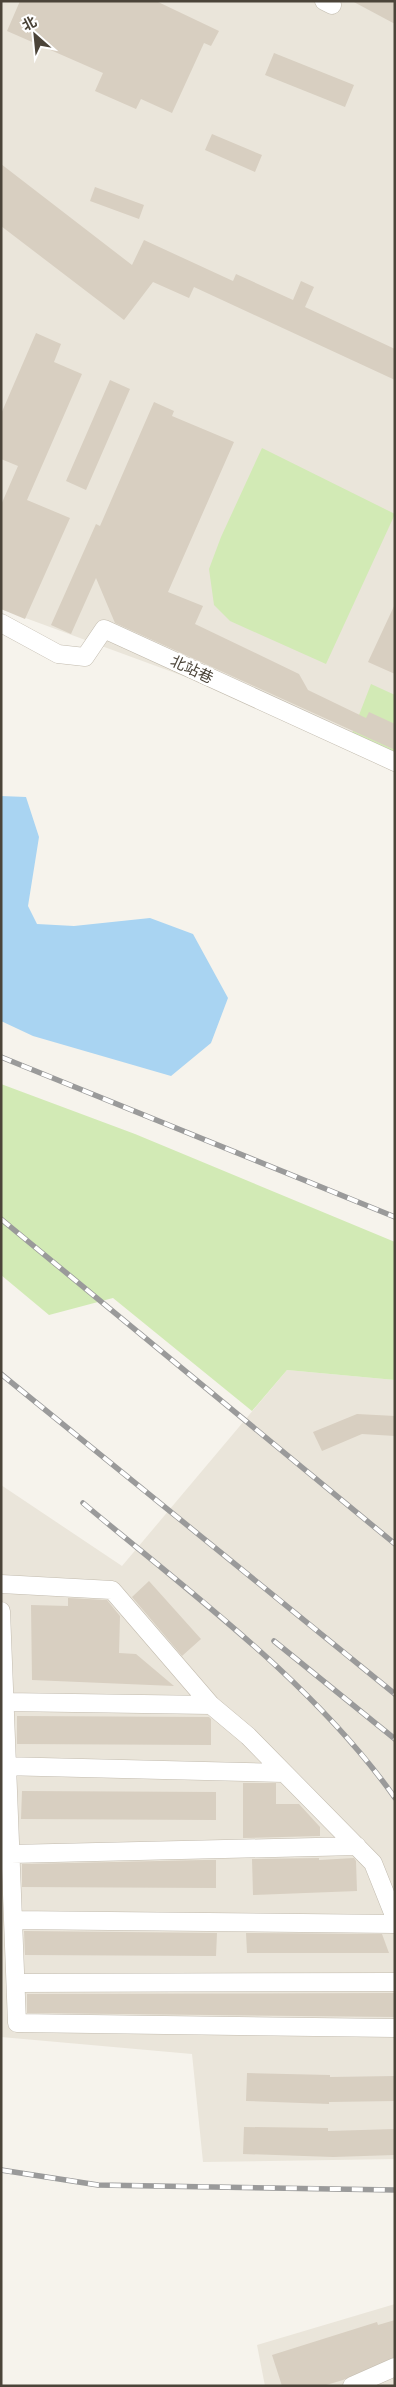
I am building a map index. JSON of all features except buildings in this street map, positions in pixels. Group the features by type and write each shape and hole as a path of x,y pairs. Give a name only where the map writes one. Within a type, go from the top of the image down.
{"street":[{"name":"北站巷","path":"1,623 58,654 86,657 104,629 395,762"},
{"path":"1,1584 112,1590 211,1705 248,1736 373,1863 395,1918"},
{"path":"1,1611 5,1702 4,1766 11,1854 17,2023 395,2028"},
{"path":"5,1702 211,1705"},
{"path":"4,1766 284,1772"},
{"path":"11,1854 357,1846"},
{"path":"13,1920 395,1924"},
{"path":"16,1983 395,1982"},
{"path":"352,2386 395,2367"}],"shaded area":[{"path":"1,1 395,1 395,770 265,706 1,609"},
{"path":"287,1370 395,1380 395,2159 203,2162 192,2054 1,2037 1,1485 122,1566"},
{"path":"395,2304 395,2386 265,2386 257,2345"}],"green space":[{"path":"262,448 395,514 326,664 230,621 214,605 209,569 221,537"},
{"path":"371,684 395,695 395,762 349,741"},
{"path":"1,1084 135,1134 395,1242 395,1380 287,1370 252,1411 113,1298 49,1315 1,1275"}],"water":[{"path":"1,796 26,797 39,837 28,906 37,924 74,926 150,918 193,934 228,998 211,1043 171,1076 33,1036 1,1021"}],"railway":[{"path":"1,1057 395,1217"},
{"path":"1,1219 395,1544"},
{"path":"1,1374 395,1694"},
{"path":"83,1503 207,1605 289,1678 363,1756 395,1798"},
{"path":"274,1641 395,1739"},
{"path":"1,2170 98,2185 395,2190"}]}
